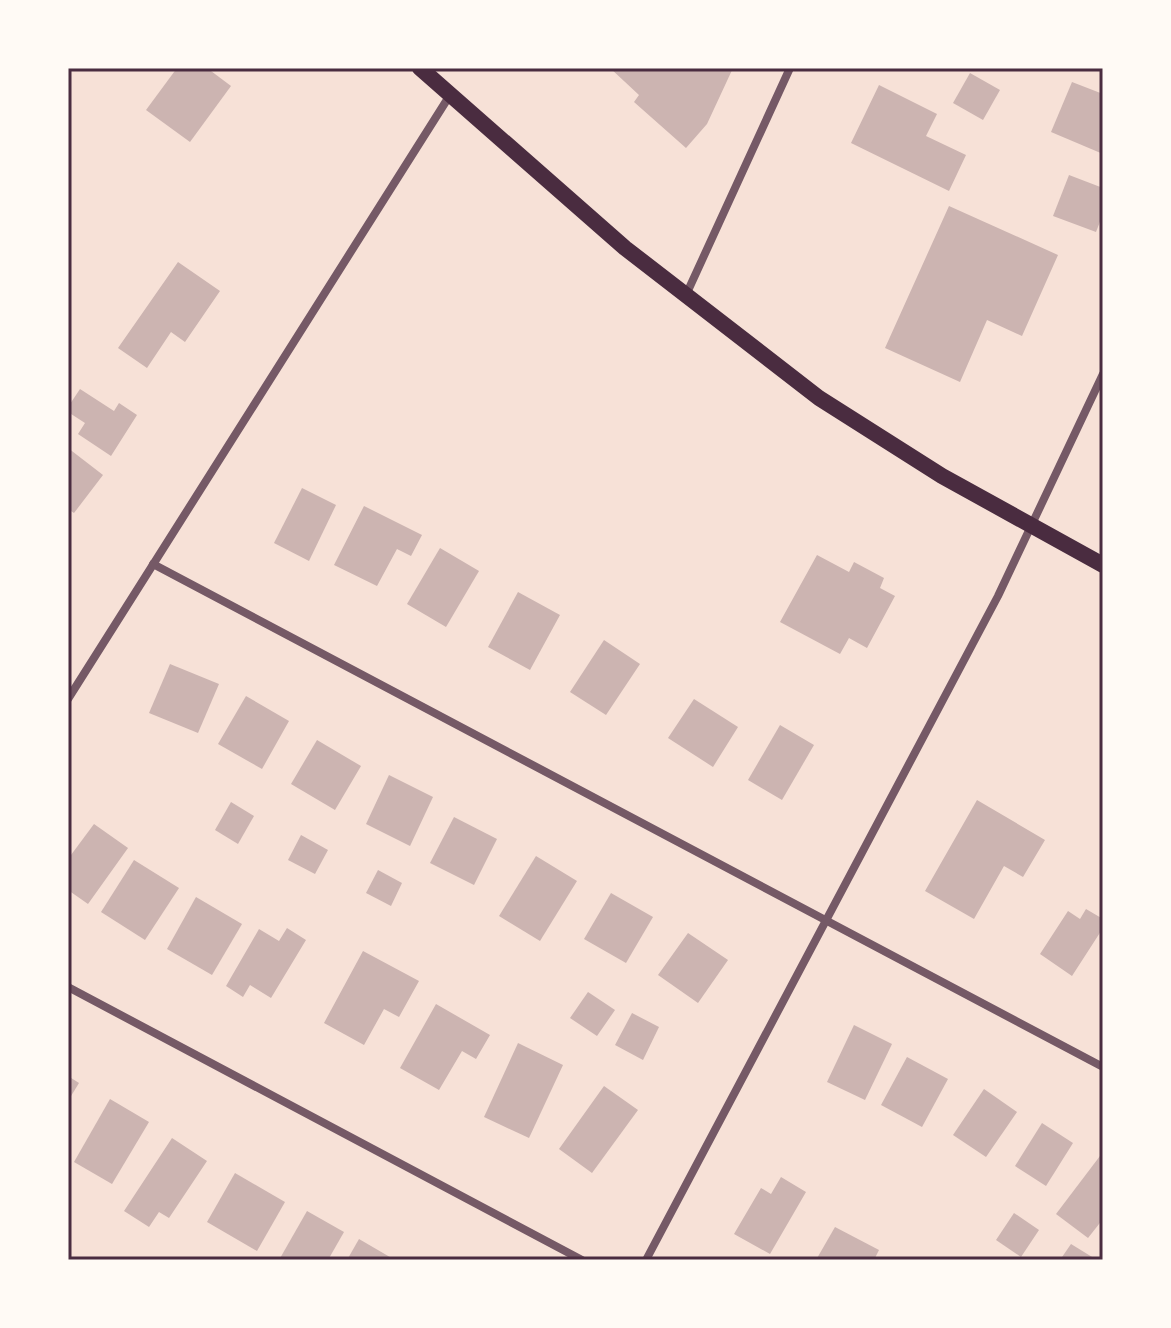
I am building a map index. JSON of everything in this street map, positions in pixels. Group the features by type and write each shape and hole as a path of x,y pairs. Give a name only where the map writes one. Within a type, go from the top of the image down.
{"main road":[{"path":"420,68 625,248 819,398 942,476 1103,565"}],"street":[{"path":"686,295 790,68"},
{"path":"68,699 450,94"},
{"path":"646,1260 998,596 1103,374"},
{"path":"153,564 1103,1067"},
{"path":"68,987 582,1260"}],"building":[{"path":"177,68 207,68 231,86 190,142 146,110"},
{"path":"610,68 733,68 707,124 686,148 634,102 639,95"},
{"path":"970,73 1000,90 983,120 953,103"},
{"path":"1072,82 1103,94 1103,154 1051,132"},
{"path":"879,85 937,114 926,136 966,155 949,191 851,143"},
{"path":"1069,175 1103,188 1103,214 1096,232 1053,216"},
{"path":"949,206 1058,255 1022,336 987,320 960,382 885,348"},
{"path":"178,262 220,291 185,342 171,332 147,368 118,348"},
{"path":"80,389 114,411 119,403 137,415 111,456 78,434 85,423 68,412 68,407"},
{"path":"68,448 103,475 74,513 68,509"},
{"path":"302,488 336,505 309,561 274,543"},
{"path":"364,506 422,535 411,556 397,549 377,586 334,565"},
{"path":"440,548 479,571 446,627 407,604"},
{"path":"817,555 849,572 854,562 884,578 880,588 895,596 867,648 849,638 840,654 780,622"},
{"path":"518,592 560,615 530,670 488,647"},
{"path":"604,640 640,664 606,715 570,692"},
{"path":"170,664 219,684 198,733 149,713"},
{"path":"246,696 289,721 262,769 218,744"},
{"path":"694,699 738,727 713,767 668,738"},
{"path":"780,725 814,745 782,800 748,780"},
{"path":"317,740 361,766 335,810 291,784"},
{"path":"389,775 433,797 410,846 366,824"},
{"path":"977,800 1045,840 1023,877 1004,866 974,919 925,891"},
{"path":"231,802 254,816 238,844 215,830"},
{"path":"454,817 497,839 474,885 430,863"},
{"path":"94,824 128,848 88,904 68,890 68,859"},
{"path":"301,835 328,850 315,874 288,860"},
{"path":"536,856 577,881 540,941 499,916"},
{"path":"134,860 179,888 145,940 101,912"},
{"path":"378,870 402,883 391,906 366,893"},
{"path":"611,893 653,917 626,963 584,939"},
{"path":"196,897 242,924 212,975 167,949"},
{"path":"1086,909 1103,919 1103,928 1072,976 1040,954 1068,911 1080,919"},
{"path":"287,928 306,940 271,998 250,985 243,997 226,986 259,929 279,941"},
{"path":"688,933 728,960 698,1003 658,975"},
{"path":"363,951 419,981 399,1017 384,1009 364,1045 324,1023"},
{"path":"588,992 615,1010 597,1036 570,1018"},
{"path":"436,1004 490,1035 476,1059 462,1051 439,1090 400,1068"},
{"path":"632,1013 659,1027 643,1060 615,1045"},
{"path":"854,1025 892,1044 865,1100 827,1082"},
{"path":"518,1043 563,1065 529,1138 484,1117"},
{"path":"907,1057 948,1079 922,1127 881,1105"},
{"path":"68,1076 79,1083 68,1101"},
{"path":"604,1086 638,1110 592,1173 559,1149"},
{"path":"984,1089 1017,1112 986,1157 953,1135"},
{"path":"110,1099 149,1122 112,1184 74,1162"},
{"path":"1042,1123 1073,1143 1046,1186 1015,1166"},
{"path":"172,1138 207,1161 169,1218 159,1212 149,1227 124,1211"},
{"path":"1103,1152 1103,1219 1088,1238 1056,1214"},
{"path":"235,1173 285,1202 257,1251 207,1222"},
{"path":"781,1177 806,1192 770,1254 734,1234 761,1188 771,1194"},
{"path":"307,1211 344,1232 328,1260 279,1260"},
{"path":"1014,1213 1039,1230 1021,1257 996,1240"},
{"path":"835,1227 879,1250 874,1260 816,1260"},
{"path":"359,1239 395,1260 347,1260"},
{"path":"1071,1244 1097,1260 1060,1260"}]}
